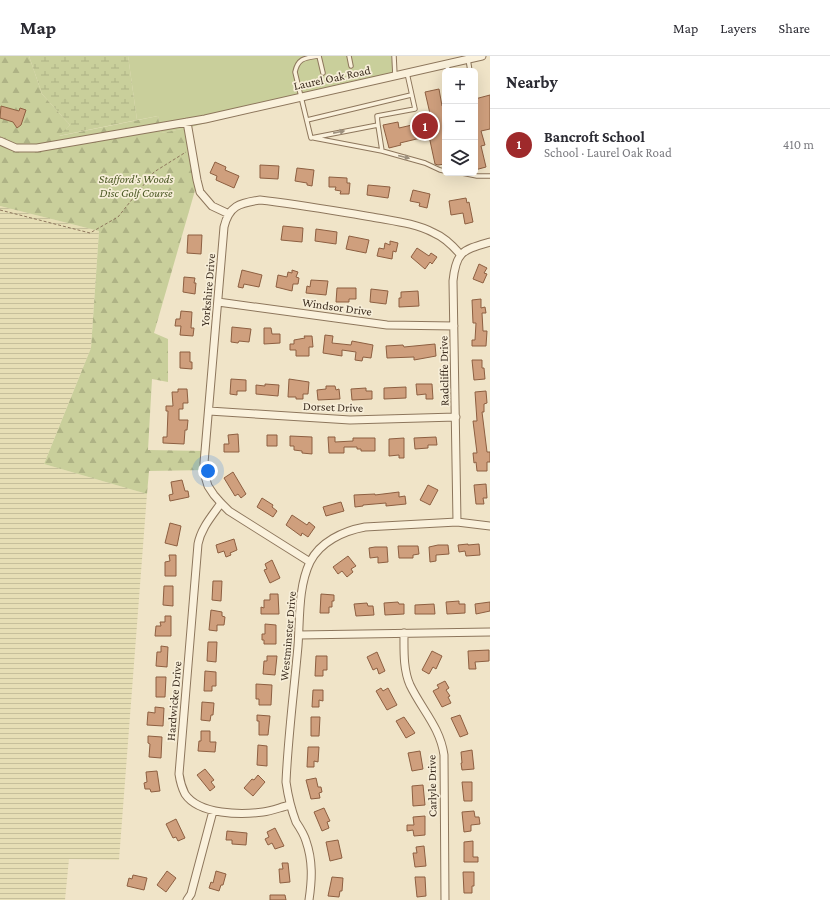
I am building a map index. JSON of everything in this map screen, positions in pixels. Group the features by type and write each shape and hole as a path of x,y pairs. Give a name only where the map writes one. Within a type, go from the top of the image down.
{"street":[{"name":"Laurel Oak Road","path":"447,68 468,59 482,56"},
{"name":"Laurel Oak Road","path":"0,141 16,148 37,148 187,122 406,73 442,69"},
{"path":"187,122 200,192 212,206 229,214 237,206 260,200 330,210 409,224 436,233 452,245 460,254 471,248 490,242"},
{"name":"Yorkshire Drive","path":"229,214 224,227 204,464 205,476 214,495 229,511 310,562"},
{"name":"Radcliffe Drive","path":"457,522 453,281 454,269 460,254"},
{"name":"Windsor Drive","path":"218,302 387,325 454,326"},
{"name":"Dorset Drive","path":"209,411 350,420 456,417"},
{"name":"Hardwicke Drive","path":"221,503 204,527 198,544 179,774 185,794 199,806 213,811 252,813 266,812 290,805"},
{"name":"Westminster Drive","path":"309,900 312,867 310,853 306,840 290,805 286,782 299,635 301,593 310,562 319,549 333,538 352,530 365,527 457,522 490,526"},
{"path":"299,635 490,632"},
{"name":"Carlyle Drive","path":"404,633 404,663 410,684 440,737 444,755 445,900"},
{"path":"187,900 213,811"}],"lane":[{"path":"311,138 295,72 296,65 303,59 318,56 323,73"},
{"path":"349,56 351,66"},
{"path":"394,56 395,76"},
{"path":"468,59 470,68"},
{"path":"382,151 377,116 415,109 406,73"},
{"path":"307,120 411,95"},
{"path":"311,138 378,125"},
{"path":"311,138 382,151 425,163 442,170"},
{"path":"478,176 490,176"}],"path":[{"path":"0,210 90,233 118,217 154,172 191,149"}],"shaded area":[{"path":"0,206 99,231 91,348 44,464 147,494 119,860 69,859 65,900 0,900"}],"green space":[{"name":"Stafford's Woods Disc Golf Course","path":"0,56 29,56 42,94 70,125 59,136 158,116 161,133 187,128 196,187 154,333 168,339 168,382 152,379 148,450 206,451 206,470 149,471 147,494 44,464 91,348 99,231 0,206"},
{"path":"29,56 128,56 137,120 58,136 70,125 42,94"},
{"path":"128,56 391,56 394,75 187,128 161,133 158,116 137,120"}],"building":[{"path":"439,89 442,106 442,164 435,164 429,136 400,143 401,145 389,148 383,125 398,122 399,128 425,122 425,119 431,118 425,92"},
{"path":"490,95 490,129 481,131 485,145 481,146 486,167 478,169 478,104 478,98"},
{"path":"1,106 19,111 20,108 26,110 21,125 17,128 13,122 0,118"},
{"path":"215,162 226,167 225,170 239,176 234,188 216,180 217,176 210,173"},
{"path":"260,165 279,166 278,179 260,178"},
{"path":"297,168 314,170 312,186 307,185 307,183 295,181"},
{"path":"329,177 347,178 347,183 350,183 349,194 340,194 341,191 335,190 336,187 329,187"},
{"path":"368,185 390,187 388,198 367,195"},
{"path":"413,190 430,194 427,208 419,206 420,203 410,201"},
{"path":"466,198 467,203 469,202 473,222 465,224 463,213 451,215 449,201"},
{"path":"283,226 303,228 302,242 281,240"},
{"path":"316,229 337,232 336,244 315,241"},
{"path":"188,235 202,235 201,254 187,253"},
{"path":"349,236 369,240 366,253 346,249"},
{"path":"390,241 398,243 396,252 393,251 392,259 377,256 379,248 384,249 385,243 390,245"},
{"path":"417,248 429,256 431,253 437,257 432,264 430,262 425,269 411,257"},
{"path":"479,264 487,268 484,273 487,274 483,283 473,279"},
{"path":"242,270 262,275 259,287 244,284 243,288 238,287"},
{"path":"292,270 298,272 296,277 299,278 298,284 293,284 292,291 276,287 278,275 287,277 288,272 292,273"},
{"path":"184,277 195,278 195,294 183,292"},
{"path":"311,280 328,281 326,295 306,293 307,286 310,287"},
{"path":"337,288 356,288 356,299 349,299 349,302 336,302"},
{"path":"371,289 388,291 386,304 370,302"},
{"path":"418,291 419,306 399,307 401,292"},
{"path":"481,299 481,308 485,307 486,313 482,313 483,331 487,331 486,346 472,346 472,340 475,340 476,323 473,323 472,300"},
{"path":"181,311 192,312 191,328 194,328 193,336 180,335 181,326 175,326 176,319 180,319"},
{"path":"232,327 251,329 249,342 231,342"},
{"path":"264,328 271,328 272,334 280,334 280,343 264,344"},
{"path":"325,335 333,336 332,343 351,345 352,341 373,345 371,358 363,357 362,361 355,360 356,352 342,350 342,356 323,353"},
{"path":"304,336 312,336 313,347 309,347 309,356 296,356 296,350 290,350 290,344 294,344 294,340 305,338"},
{"path":"435,344 436,356 414,360 414,357 387,358 386,346 403,345 404,347"},
{"path":"180,352 190,352 192,369 180,368"},
{"path":"472,360 482,360 482,368 484,368 485,379 474,380"},
{"path":"231,379 246,380 246,391 237,391 237,395 230,394"},
{"path":"289,379 309,382 308,394 303,394 303,399 288,397"},
{"path":"265,384 279,385 278,396 256,394 256,385 265,386"},
{"path":"416,384 432,384 433,399 426,399 426,394 417,395"},
{"path":"326,386 335,386 336,390 339,389 340,399 318,400 317,390 326,389"},
{"path":"406,387 406,398 384,399 384,388"},
{"path":"366,388 366,391 372,391 372,399 352,400 351,389"},
{"path":"178,389 187,389 188,403 183,403 183,409 179,409 179,420 188,420 187,430 185,430 184,444 163,443 163,437 167,437 168,411 166,411 166,406 173,406 172,392 178,392"},
{"path":"486,391 487,403 484,404 484,412 482,412 487,452 490,452 490,462 487,462 487,471 477,471 473,453 477,453 473,421 477,421 475,392"},
{"path":"238,434 239,452 224,452 224,444 229,444 228,435"},
{"path":"267,435 277,435 277,446 267,446"},
{"path":"290,436 312,437 312,454 294,450 294,446 290,446"},
{"path":"328,437 335,437 335,442 353,441 353,438 375,438 375,451 361,451 361,449 357,449 357,447 344,447 344,453 329,453"},
{"path":"436,437 437,445 428,445 428,448 415,449 414,438"},
{"path":"404,438 404,458 399,458 399,455 389,456 389,439"},
{"path":"233,472 246,494 241,498 238,494 235,496 224,478"},
{"path":"182,480 185,491 188,491 189,497 170,501 169,495 173,494 171,482"},
{"path":"486,484 487,498 483,498 484,504 476,504 474,485"},
{"path":"428,485 438,490 430,505 420,500"},
{"path":"399,492 399,497 405,496 406,504 386,506 386,503 355,507 354,495 375,495"},
{"path":"262,498 273,505 272,507 277,511 273,517 257,507"},
{"path":"341,502 344,511 326,516 323,507"},
{"path":"292,515 307,525 309,522 315,527 308,537 302,533 301,536 286,525"},
{"path":"170,523 181,526 177,546 165,543"},
{"path":"234,539 237,550 230,553 231,555 226,557 224,551 218,553 216,545"},
{"path":"479,544 480,555 466,556 465,551 459,552 458,545"},
{"path":"448,545 449,554 436,555 436,561 430,562 429,547"},
{"path":"398,546 418,546 419,554 413,555 413,558 399,558"},
{"path":"387,547 388,562 378,563 378,557 370,558 369,548"},
{"path":"169,555 176,555 176,576 165,576 165,562 170,561"},
{"path":"348,556 356,566 351,569 353,572 347,577 342,571 338,574 333,567"},
{"path":"272,560 280,578 270,583 264,570 267,569 265,564"},
{"path":"213,581 222,581 221,601 212,600"},
{"path":"164,586 173,586 173,606 163,605"},
{"path":"270,594 278,594 279,614 261,614 261,607 264,608 264,600 270,600"},
{"path":"321,594 334,595 332,607 329,607 329,613 320,613"},
{"path":"459,601 459,604 465,604 465,613 447,614 446,602"},
{"path":"398,602 399,604 404,604 404,614 385,615 384,603"},
{"path":"490,602 490,611 476,614 475,604"},
{"path":"367,603 368,606 373,606 374,615 356,616 354,604"},
{"path":"434,604 435,614 415,614 415,605"},
{"path":"211,610 222,612 222,616 225,617 224,625 217,625 217,631 209,630"},
{"path":"165,616 171,616 171,636 155,636 156,626 161,626 160,622 165,622"},
{"path":"265,624 276,625 276,644 264,644 262,634 265,634"},
{"path":"208,642 217,642 216,662 207,661"},
{"path":"161,646 168,647 167,667 156,666 157,652 161,652"},
{"path":"489,650 489,661 475,662 476,669 469,669 468,651"},
{"path":"432,651 442,656 436,669 433,667 429,674 422,670"},
{"path":"377,652 385,671 379,674 377,668 373,670 367,657"},
{"path":"267,656 277,656 275,675 263,674 264,661 267,661"},
{"path":"316,656 327,656 327,670 323,670 323,676 315,676"},
{"path":"205,671 216,672 216,686 212,686 212,691 204,691"},
{"path":"156,677 166,677 165,697 156,697"},
{"path":"445,681 449,688 446,690 450,696 448,697 451,703 442,707 433,691 439,688 437,685"},
{"path":"256,684 272,685 271,705 259,705 259,699 256,699"},
{"path":"381,688 383,691 388,688 397,705 387,710 376,691"},
{"path":"313,690 323,690 323,701 319,700 319,707 312,707"},
{"path":"202,702 214,703 213,715 211,715 210,721 201,720"},
{"path":"155,707 164,708 163,726 147,725 148,712 155,713"},
{"path":"257,715 270,716 268,735 259,735 259,721 257,721"},
{"path":"460,715 468,734 460,737 451,718"},
{"path":"311,717 320,717 319,736 311,736"},
{"path":"404,717 415,733 406,738 396,721"},
{"path":"201,731 210,731 210,742 216,742 215,752 198,751 199,741 201,741"},
{"path":"148,736 162,737 161,758 149,757 150,744 148,743"},
{"path":"258,745 267,746 267,766 257,765"},
{"path":"308,747 319,747 318,762 314,761 314,767 307,767"},
{"path":"472,750 474,769 462,770 461,752"},
{"path":"420,751 423,769 412,771 408,753"},
{"path":"205,769 214,780 211,782 215,787 210,791 197,775"},
{"path":"157,771 160,791 151,792 150,789 145,789 144,783 147,782 146,772"},
{"path":"258,775 265,782 253,796 244,788"},
{"path":"316,778 318,787 321,787 322,792 319,793 320,798 311,799 306,780"},
{"path":"462,782 472,782 472,801 464,801"},
{"path":"423,785 425,805 413,806 412,786"},
{"path":"324,808 330,821 327,822 329,828 322,831 314,812"},
{"path":"474,811 475,817 479,817 480,824 471,825 471,831 464,832 462,812"},
{"path":"425,816 425,835 414,836 413,830 407,831 407,825 414,825 413,817"},
{"path":"176,819 185,838 178,841 176,837 173,838 166,824"},
{"path":"275,828 284,846 275,849 272,843 268,845 265,839 269,837 267,832"},
{"path":"227,831 247,833 246,845 232,844 232,840 226,840"},
{"path":"338,840 342,858 330,861 326,842"},
{"path":"473,841 473,857 478,857 478,862 464,862 464,842"},
{"path":"424,846 426,866 415,867 413,853 417,853 416,847"},
{"path":"282,863 288,863 290,882 280,883 279,869 283,869"},
{"path":"167,871 176,878 166,892 157,885"},
{"path":"216,871 226,874 223,885 221,885 219,891 209,888 211,882 213,883"},
{"path":"463,872 474,872 474,886 472,886 472,893 464,893"},
{"path":"133,875 147,878 144,890 127,886 129,878 132,879"},
{"path":"332,877 343,878 342,891 340,891 339,897 328,896"},
{"path":"415,877 425,877 426,896 417,897"},
{"path":"270,895 285,895 286,900 270,900"}],"place":[{"name":"Bancroft School","path":"425,126"}]}
